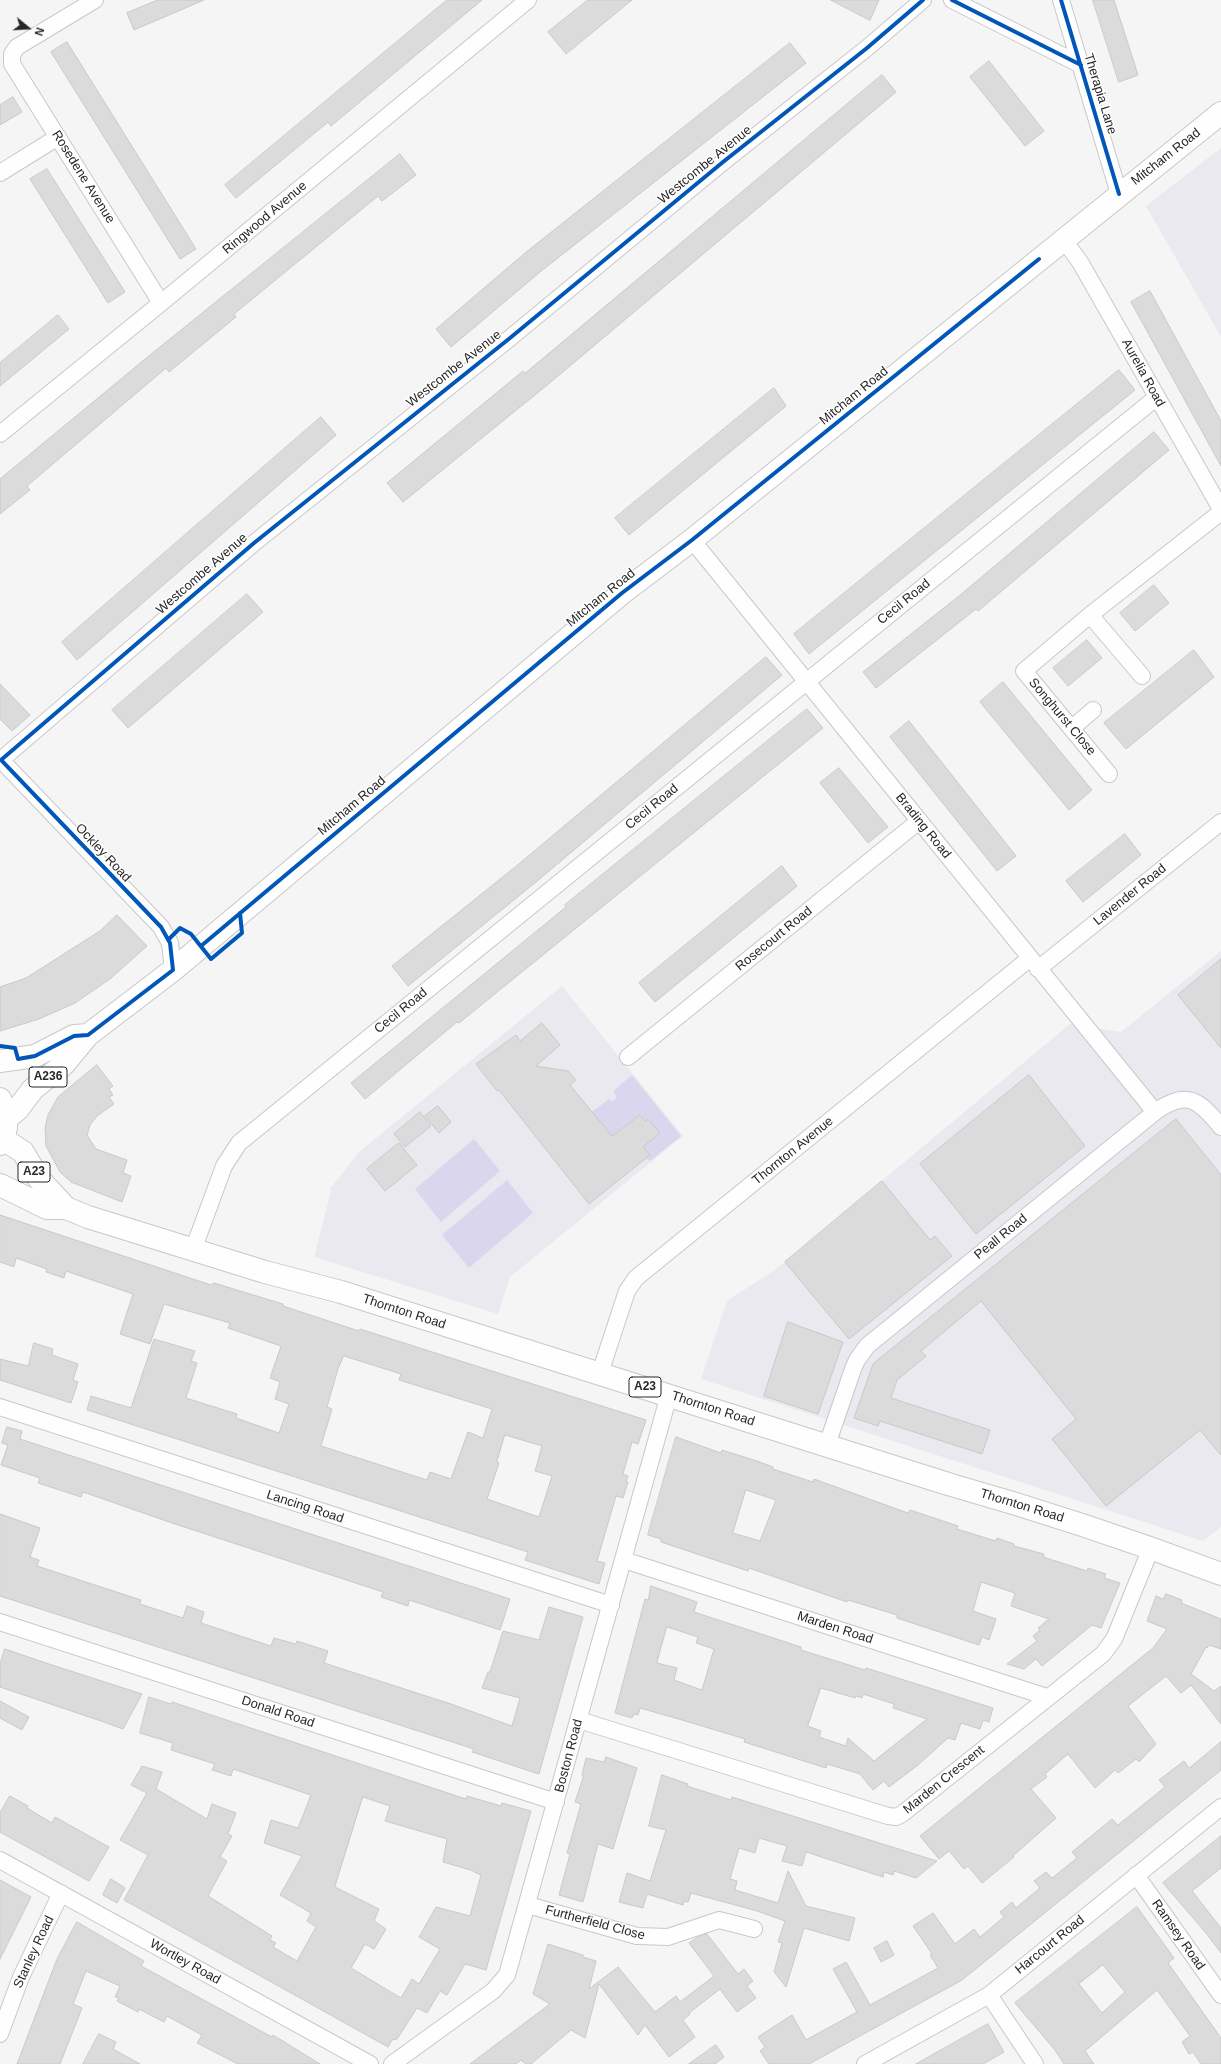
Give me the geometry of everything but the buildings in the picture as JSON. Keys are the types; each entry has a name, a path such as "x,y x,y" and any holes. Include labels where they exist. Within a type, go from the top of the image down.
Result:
{"main road":[{"name":"Mitcham Road","path":"4,1108 17,1110 33,1088 64,1064 88,1035 173,970 622,593 692,540 1221,113"},
{"name":"Mitcham Road","path":"0,1061 35,1056 74,1036 88,1035"},
{"path":"2,1141 4,1108"},
{"name":"Thornton Road","path":"2,1141 23,1152 39,1179 66,1208"},
{"name":"Thornton Road","path":"0,1186 47,1208 66,1208 88,1217 265,1272 341,1292 1032,1508 1151,1548 1221,1574"}],"street":[{"name":"Rosedene Avenue","path":"95,0 14,50 12,54 12,64 161,303"},
{"name":"Ringwood Avenue","path":"0,434 528,0"},
{"name":"Westcombe Avenue","path":"1,759 254,543 510,338 723,162 867,48 923,0"},
{"path":"952,0 1081,65"},
{"name":"Therapia Lane","path":"1061,0 1119,194"},
{"path":"0,173 58,137"},
{"name":"Aurelia Road","path":"1063,239 1080,262 1221,509"},
{"name":"Cecil Road","path":"193,1250 218,1178 226,1161 239,1143 1157,397"},
{"name":"Songhurst Close","path":"1110,774 1024,671 1090,615 1221,512"},
{"name":"Brading Road","path":"692,540 1155,1112"},
{"path":"1090,615 1142,676"},
{"path":"1072,728 1093,710"},
{"name":"Ockley Road","path":"1,759 161,927 169,939 173,970"},
{"name":"Rosecourt Road","path":"628,1057 919,822"},
{"name":"Lavender Road","path":"1034,964 1221,822"},
{"name":"Thornton Avenue","path":"600,1373 627,1292 636,1278 1034,964"},
{"name":"Peall Road","path":"828,1445 853,1369 857,1360 867,1346 1155,1112 1169,1101 1183,1099 1194,1101 1206,1108 1221,1127"},
{"name":"Boston Road","path":"392,2064 501,1984 511,1964 669,1395"},
{"name":"Lancing Road","path":"0,1407 611,1605"},
{"name":"Marden Crescent","path":"579,1720 888,1816 896,1817 902,1814 1047,1697 1098,1659 1108,1648 1119,1627 1151,1548"},
{"name":"Marden Road","path":"624,1560 1047,1697"},
{"name":"Donald Road","path":"0,1622 556,1802"},
{"name":"Harcourt Road","path":"865,2064 989,1995 1221,1807"},
{"name":"Wortley Road","path":"0,1860 370,2064"},
{"name":"Ramsey Road","path":"1136,1875 1221,1996"},
{"name":"Stanley Road","path":"0,2034 21,1977 61,1893"},
{"name":"Furtherfield Close","path":"528,1905 637,1936 650,1938 675,1935 719,1920 754,1929"},
{"path":"989,1995 1035,2064"}],"shaded area":[{"path":"1221,148 1221,337 1146,206"},
{"path":"1221,951 1221,1527 1203,1541 701,1379 727,1301 776,1269 1070,1024 1121,1032"},
{"path":"562,986 683,1136 510,1277 498,1314 314,1257 331,1191 330,1189 359,1152"},
{"path":"632,1075 681,1136 650,1161 646,1158 643,1147 659,1133 648,1119 645,1121 640,1115 609,1138 592,1112 609,1099 612,1102 617,1097 613,1091"},
{"path":"474,1139 500,1171 441,1222 415,1189"},
{"path":"507,1180 533,1213 469,1268 442,1235"}],"cycle path":[{"path":"0,1046 15,1048 18,1059 35,1056 74,1036 88,1035 173,970 170,943 161,927 1,760 254,543 510,338 723,162 867,48 923,0"},
{"path":"952,0 1081,65"},
{"path":"1061,0 1119,194"},
{"path":"201,946 622,593 692,540 1039,259"},
{"path":"169,939 180,928 191,934 211,959 242,933 240,913"}]}
